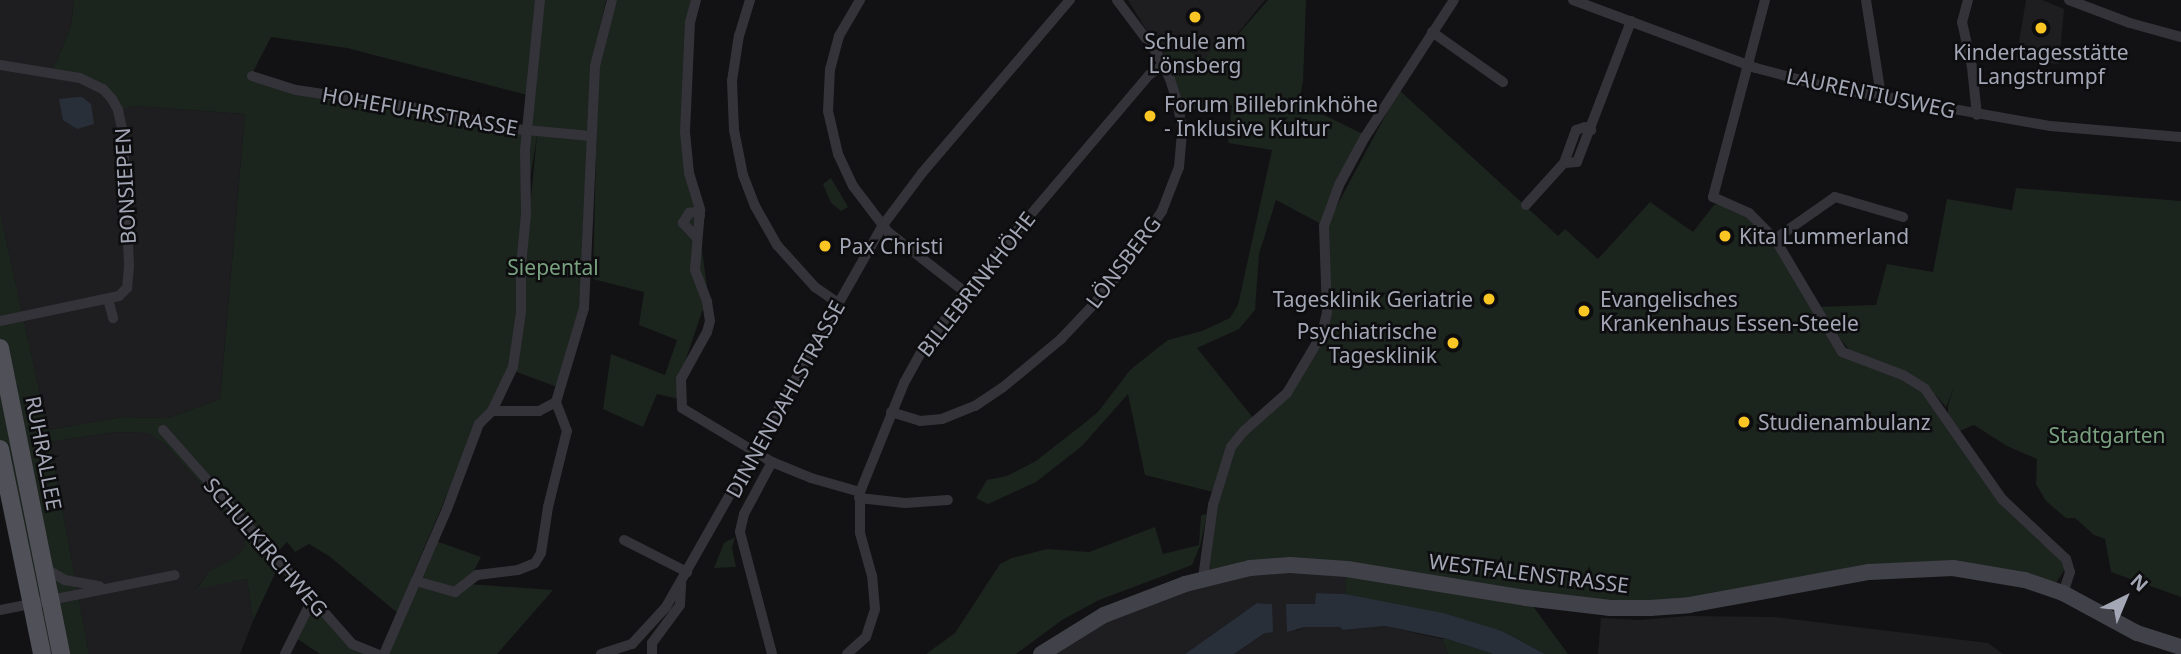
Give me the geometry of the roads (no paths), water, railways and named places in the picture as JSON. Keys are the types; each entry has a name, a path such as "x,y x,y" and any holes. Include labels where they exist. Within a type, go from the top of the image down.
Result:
{"main road":[{"name":"RUHRALLEE","path":"0,348 61,654"},
{"name":"RUHRALLEE","path":"0,449 42,654"},
{"name":"WESTFALENSTRASSE","path":"1041,654 1104,615 1203,578 1250,568 1320,566 1526,598 1610,608 1689,605 1869,572 1953,568 2013,576 2065,588 2137,633 2181,647"}],"street":[{"path":"384,654 479,424 492,411 513,367 522,312 525,150 540,0"},
{"path":"416,581 455,593 477,575 518,570 535,563 541,553 548,507 567,431 556,402 584,308 596,56 612,0"},
{"path":"696,0 690,22 685,132 689,173 696,191 700,215 695,270 707,302 710,321 707,332 681,379 682,408 772,462 860,495 905,503 948,500"},
{"path":"750,0 739,35 732,81 734,130 743,175 755,206 777,245 815,288 839,304"},
{"path":"860,0 845,23 834,52 828,83 828,111 833,139 844,168 883,225 896,239 965,292"},
{"name":"DINNENDAHLSTRASSE","path":"601,654 622,650 646,632 681,583 757,453 883,225 922,173 1070,0"},
{"name":"LÖNSBERG","path":"891,412 930,422 959,414 981,402 1055,344 1112,283 1162,211 1179,167 1180,117 1175,92 1149,40 1117,0"},
{"path":"1203,578 1210,520 1223,464 1244,431 1287,393 1316,347 1326,312 1324,226 1354,156 1454,0"},
{"name":"LAURENTIUSWEG","path":"1573,0 1748,64 1823,86 2050,126 2181,137"},
{"path":"1765,0 1713,197 1749,213 1775,239 1842,352 1903,375 1925,389 2002,499 2058,548 2070,572 2065,588"},
{"path":"1866,0 1881,96"},
{"path":"1968,0 1962,22 1972,67 1976,115"},
{"path":"2069,0 2130,23 2181,37"},
{"path":"1526,205 1564,163 1577,162 1631,21"},
{"path":"1432,32 1503,82"},
{"name":"BONSIEPEN","path":"0,65 92,82 103,89 118,110 123,133 129,266 127,288 119,296 107,299"},
{"name":"BILLEBRINKHÖHE","path":"847,654 866,637 875,609 872,576 860,533 860,495 891,412 922,351 965,292 1149,75 1163,65"},
{"name":"HOHEFUHRSTRASSE","path":"252,76 296,90 411,107 528,130 591,136"},
{"path":"1775,239 1835,197 1903,217"},
{"path":"0,321 107,299 113,318"},
{"path":"492,411 539,411 556,402"},
{"name":"SCHULKIRCHWEG","path":"163,430 275,553 312,600 352,644 377,654"},
{"path":"772,462 744,513 740,532 772,654"},
{"path":"624,540 687,572"},
{"path":"43,567 65,580 105,587"},
{"path":"0,610 175,575"},
{"path":"652,654 652,643 680,605 681,583"},
{"path":"285,654 312,600"}],"place":[{"name":"Schule am Lönsberg","path":"1195,17"},
{"name":"Kindertagesstätte Langstrumpf","path":"2041,28"},
{"name":"Forum Billebrinkhöhe - Inklusive Kultur","path":"1150,116"},
{"name":"Kita Lummerland","path":"1725,236"},
{"name":"Pax Christi","path":"825,246"},
{"name":"Tagesklinik Geriatrie","path":"1489,299"},
{"name":"Evangelisches Krankenhaus Essen-Steele","path":"1584,311"},
{"name":"Psychiatrische Tagesklinik","path":"1453,343"},
{"name":"Studienambulanz","path":"1744,422"}],"park label":[{"name":"Siepental","path":"553,267"},
{"name":"Stadtgarten","path":"2107,435"}]}
